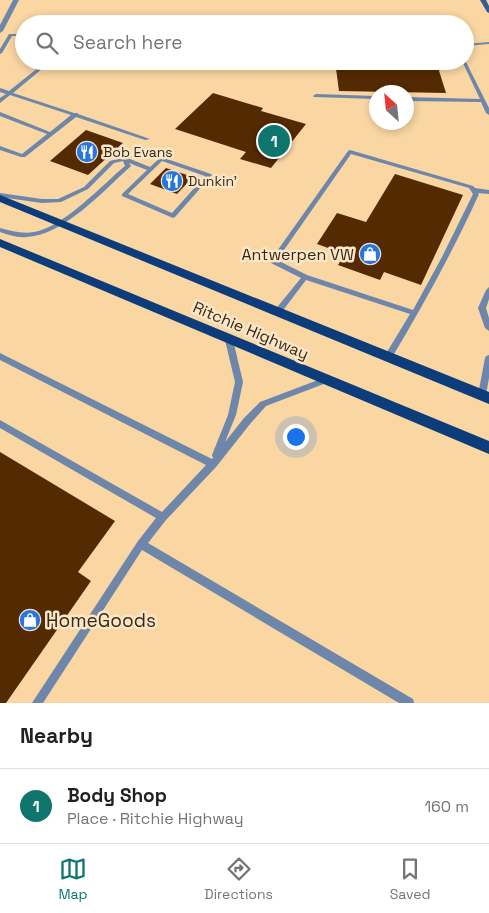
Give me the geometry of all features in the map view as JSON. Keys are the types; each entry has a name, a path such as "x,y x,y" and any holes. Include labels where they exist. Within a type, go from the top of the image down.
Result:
{"main road":[{"path":"483,0 489,11"},
{"name":"Ritchie Highway","path":"0,197 486,397"},
{"name":"Ritchie Highway","path":"0,243 489,448"}],"street":[{"path":"0,31 16,0"}],"lane":[{"path":"0,54 11,35 15,35"},
{"path":"474,44 489,43"},
{"path":"0,101 8,92 39,70"},
{"path":"468,70 489,113"},
{"path":"0,90 147,139"},
{"path":"316,96 369,98"},
{"path":"414,99 483,101"},
{"path":"0,114 51,134"},
{"path":"0,148 22,156 76,114"},
{"path":"388,357 415,313 452,246 476,194 471,187 350,152 273,261 305,277 415,313"},
{"path":"0,230 9,234 44,233 63,223 128,166 125,159"},
{"path":"0,197 59,201 86,188 112,162 125,159 151,168"},
{"path":"161,159 209,175 173,216 124,195 151,168 161,159"},
{"path":"473,190 489,192"},
{"path":"278,312 305,277"},
{"path":"489,290 482,308 489,328"},
{"path":"213,464 232,415 239,382 229,340"},
{"path":"0,356 213,464"},
{"path":"486,397 489,358"},
{"path":"37,703 141,544 163,517 213,464 263,404 326,380"},
{"path":"0,424 163,517"},
{"path":"141,544 409,703"}],"building":[{"path":"336,70 439,70 446,93 414,92 414,85 369,85 369,92 339,91"},
{"path":"213,93 263,108 261,111 306,124 271,168 240,159 246,152 175,129"},
{"name":"Bob Evans","path":"86,130 123,143 88,175 50,161"},
{"name":"Dunkin'","path":"166,168 193,177 177,194 150,184"},
{"path":"395,174 463,195 421,285 384,272 380,280 338,265 345,254 317,244 337,213 366,222"},
{"path":"0,452 115,521 78,572 91,581 6,703 0,703"}],"place":[{"name":"Body Shop","path":"274,141"},
{"name":"Bob Evans","path":"87,152"},
{"name":"Dunkin'","path":"172,181"},
{"name":"Antwerpen VW","path":"370,254"},
{"name":"HomeGoods","path":"30,620"}]}
